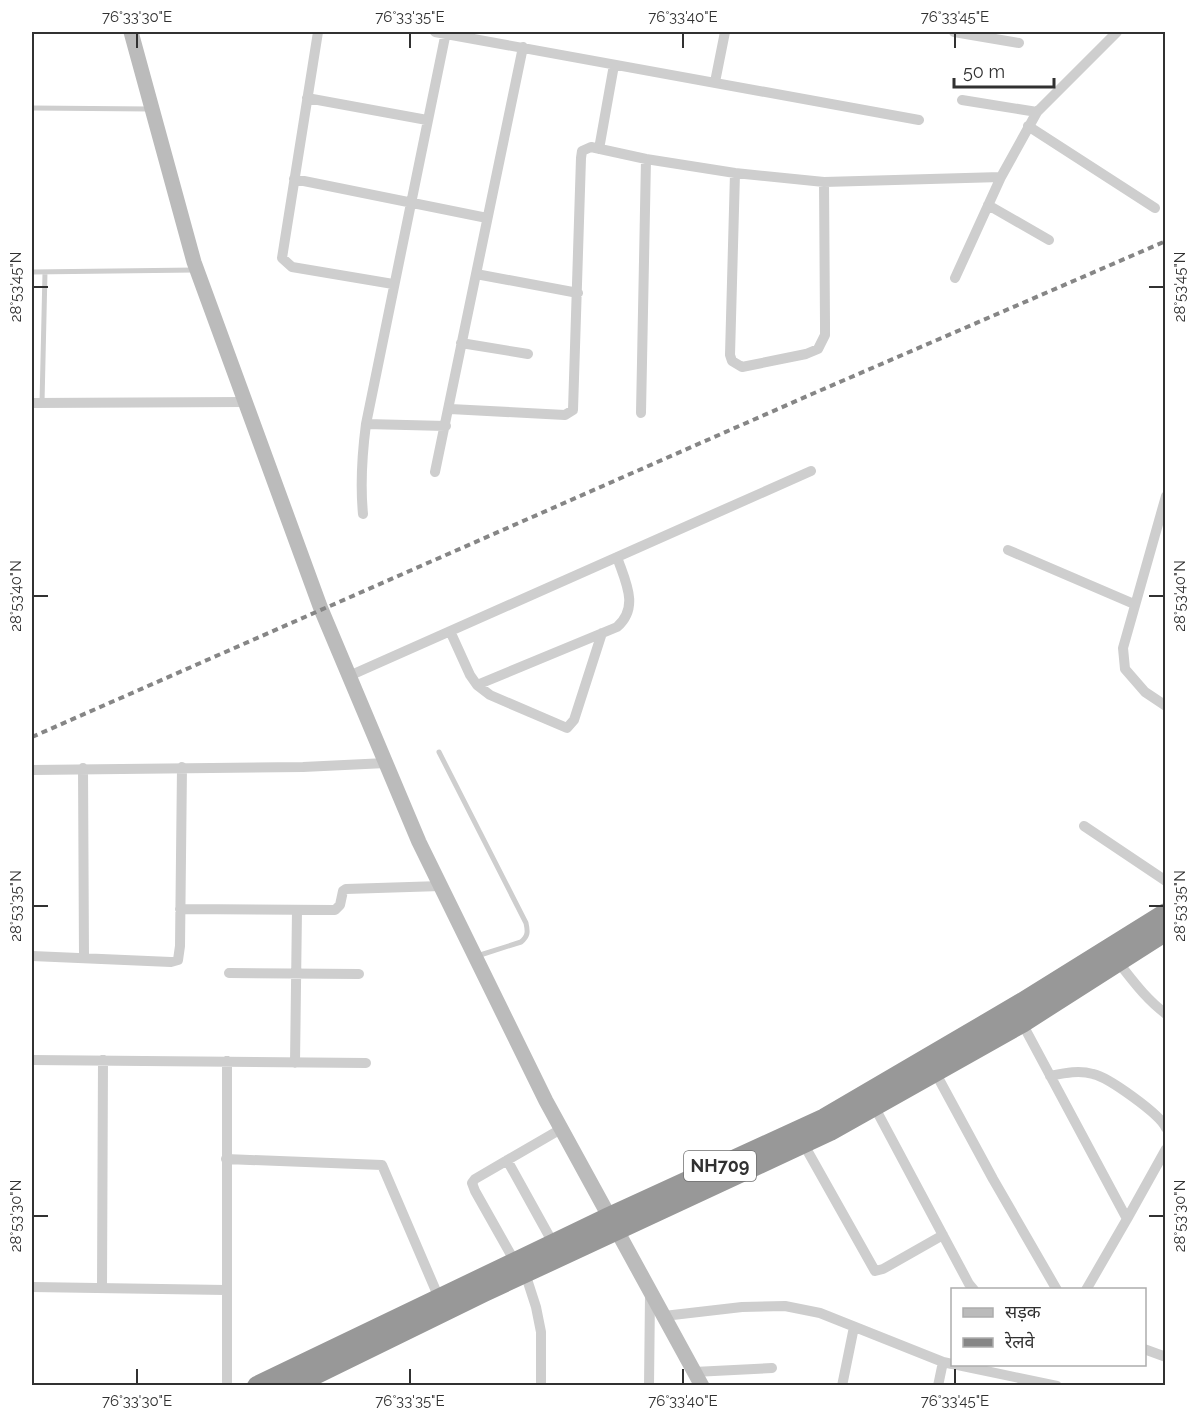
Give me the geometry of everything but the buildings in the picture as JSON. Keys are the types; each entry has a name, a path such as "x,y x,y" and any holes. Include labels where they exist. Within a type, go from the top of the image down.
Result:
{"highway":[{"name":"NH709","path":"292,1386 321,1379 520,1267 825,1118 1003,1014 1166,913"},
{"name":"NH709","path":"256,1386 439,1298 520,1267 553,1244 613,1223 830,1131 1022,1023 1166,931"}],"main road":[{"path":"131,32 196,270 321,609 419,842 561,1129 702,1386"}],"street":[{"path":"318,32 281,251 282,258 292,267 393,284"},
{"path":"363,514 361,458 366,424 427,120 442,32 919,120"},
{"path":"715,82 725,32"},
{"path":"954,32 1019,43"},
{"path":"955,278 1001,177 1037,112 1117,32"},
{"path":"435,472 450,409 461,343 523,46"},
{"path":"599,149 614,65"},
{"path":"307,98 427,120"},
{"path":"962,100 1037,112"},
{"path":"1029,126 1155,208"},
{"path":"450,409 565,416 570,414 575,405 580,158 585,148 735,173 824,182 1001,177"},
{"path":"641,413 646,159"},
{"path":"735,173 730,355 732,361 742,367 806,354 818,349 823,343 825,325 824,182"},
{"path":"294,178 487,218"},
{"path":"988,205 1049,240"},
{"path":"476,274 578,293"},
{"path":"461,343 528,354"},
{"path":"37,403 245,402"},
{"path":"366,424 446,426"},
{"path":"349,676 811,471"},
{"path":"1165,705 1145,692 1125,669 1124,648 1134,604 1166,496"},
{"path":"1008,550 1134,604"},
{"path":"477,685 617,627 624,620 629,609 630,598 617,557"},
{"path":"450,631 477,685 490,695 567,728 574,720 602,633"},
{"path":"32,770 386,763"},
{"path":"32,956 171,962 178,960 180,954 182,767"},
{"path":"84,768 84,957"},
{"path":"1084,826 1166,882"},
{"path":"180,909 334,910 340,905 343,891 351,888 441,886"},
{"path":"295,1063 297,910"},
{"path":"1118,962 1153,1005 1166,1014"},
{"path":"229,973 359,974"},
{"path":"1022,1023 1127,1219"},
{"path":"32,1060 227,1060 366,1064"},
{"path":"102,1288 103,1060"},
{"path":"226,1386 227,1060"},
{"path":"935,1072 1056,1288"},
{"path":"1050,1076 1068,1072 1096,1074 1152,1112 1166,1128"},
{"path":"874,1106 972,1288"},
{"path":"541,1386 542,1332 536,1307 520,1267 472,1183 475,1179 561,1129"},
{"path":"803,1143 875,1271 883,1269 943,1235"},
{"path":"1087,1288 1166,1149"},
{"path":"226,1159 382,1165 439,1298"},
{"path":"507,1160 553,1244"},
{"path":"32,1287 226,1290"},
{"path":"649,1386 650,1291"},
{"path":"664,1316 742,1307 785,1306 820,1313 950,1364 938,1386"},
{"path":"842,1386 854,1327"},
{"path":"1146,1349 1166,1357"},
{"path":"960,1366 1057,1386"},
{"path":"694,1372 772,1368"}],"lane":[{"path":"32,108 152,109"},
{"path":"32,272 196,270"},
{"path":"37,403 45,272"},
{"path":"439,752 528,931 526,938 521,942 475,956"}],"railway":[{"path":"32,737 1166,241"}]}
